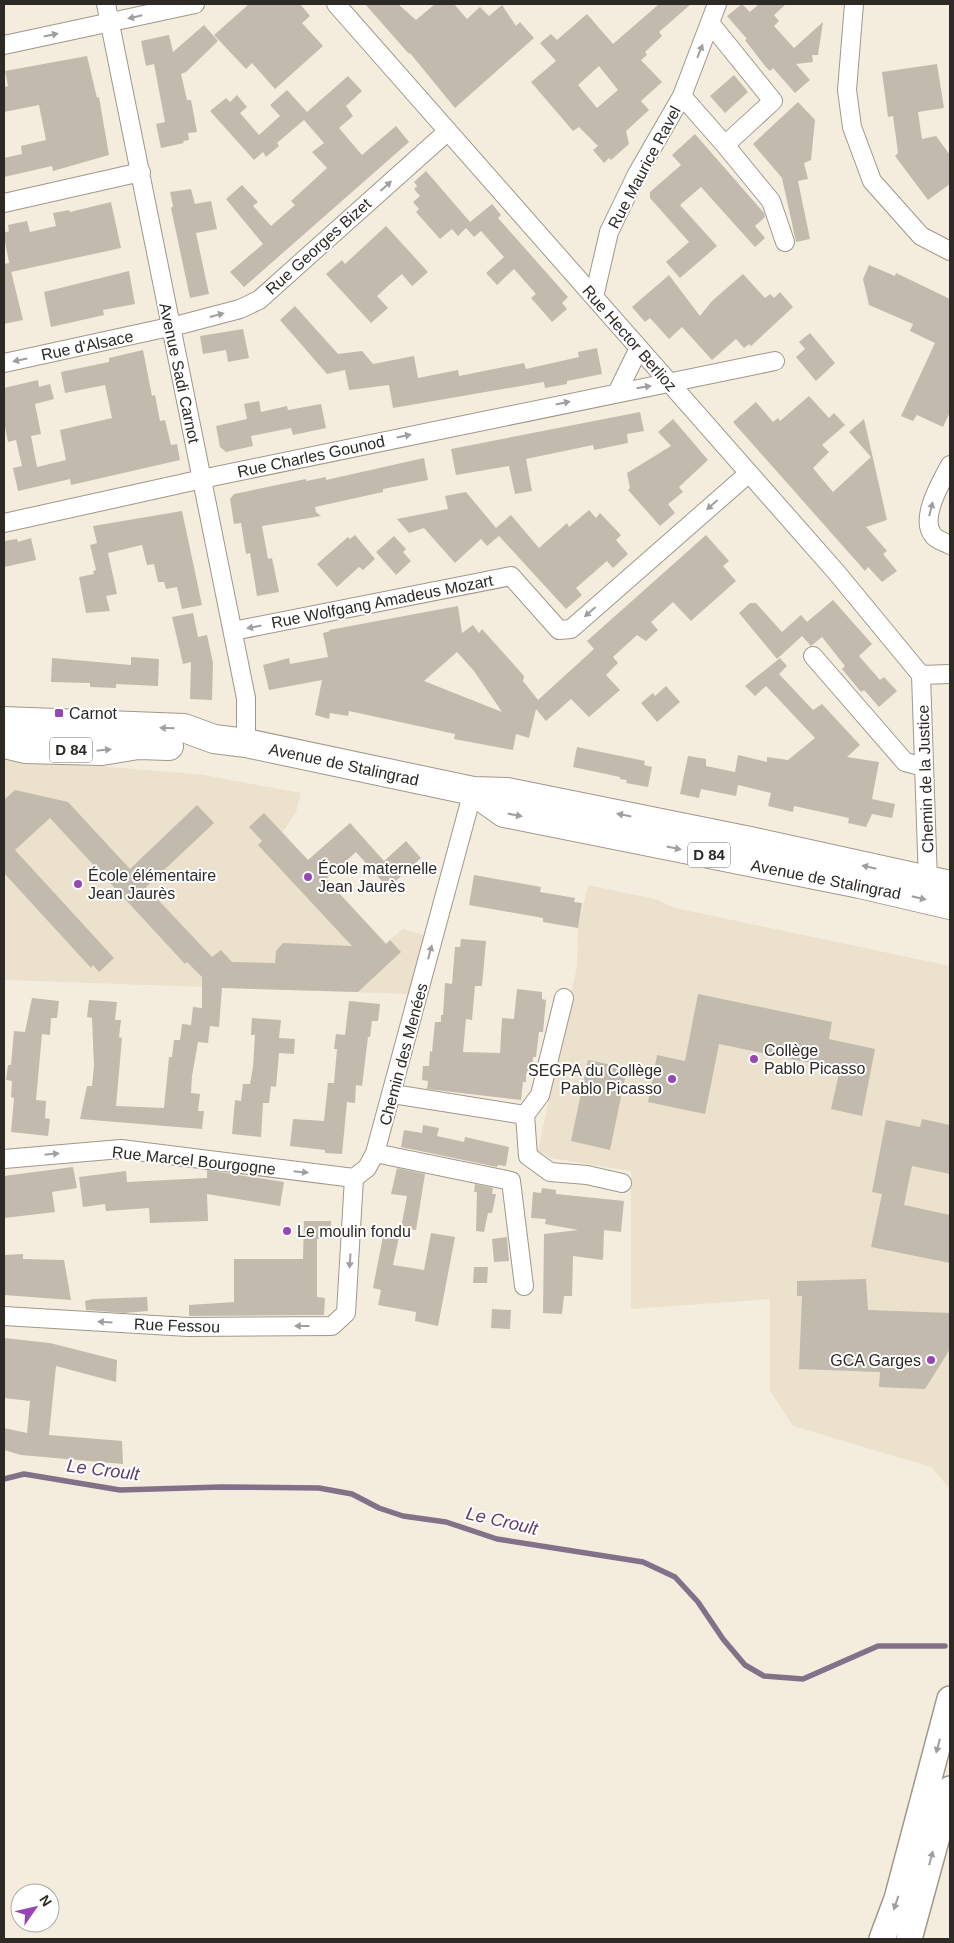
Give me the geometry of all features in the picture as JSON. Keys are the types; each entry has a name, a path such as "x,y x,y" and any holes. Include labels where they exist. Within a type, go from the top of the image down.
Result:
{"main road":[{"name":"Avenue de Stalingrad","path":"4,721 184,728 214,739 246,743 473,791 507,792 943,881"},
{"name":"Avenue de Stalingrad","path":"4,744 25,749 102,751 138,745 189,747 214,739"},
{"name":"Avenue de Stalingrad","path":"473,791 504,813 860,884 950,905"},
{"path":"882,1939 897,1899 950,1699"},
{"path":"910,1939 950,1788"}],"street":[{"name":"Avenue Sadi Carnot","path":"106,4 233,631 247,705 246,743"},
{"path":"4,45 195,4"},
{"name":"Rue Hector Berlioz","path":"336,4 837,573 921,676"},
{"name":"Rue Maurice Ravel","path":"594,297 609,232 637,174 682,96 717,4"},
{"path":"854,4 847,90 852,126 872,181 921,236 950,251"},
{"path":"710,23 773,101 725,145"},
{"name":"Rue Maurice Ravel","path":"682,96 771,201 785,242"},
{"name":"Rue Georges Bizet","path":"170,327 240,309 259,300 448,131"},
{"path":"4,203 141,172"},
{"name":"Rue d'Alsace","path":"4,363 170,327"},
{"path":"618,392 639,348"},
{"name":"Rue Charles Gounod","path":"4,523 202,478 775,361"},
{"path":"950,465 930,510 929,526 933,536 950,545"},
{"name":"Rue Wolfgang Amadeus Mozart","path":"233,631 511,576 559,630 571,629 749,472"},
{"path":"813,656 905,762 924,767"},
{"path":"921,676 950,674"},
{"name":"Chemin de la Justice","path":"921,676 924,767 943,881"},
{"name":"Chemin des Menées","path":"354,1178 367,1168 375,1153 393,1094 473,791"},
{"path":"564,998 540,1095 525,1115 528,1156 550,1172 588,1175 622,1183"},
{"path":"393,1094 525,1115"},
{"name":"Rue Marcel Bourgogne","path":"4,1159 121,1149 354,1178"},
{"path":"375,1153 511,1181 524,1286"},
{"name":"Rue Fessou","path":"4,1316 188,1327 332,1326 346,1313 354,1178"}],"shaded area":[{"path":"4,758 204,775 301,793 296,812 282,833 386,943 403,929 424,935 409,994 4,980"},
{"name":"Collège Pablo Picasso","path":"588,885 655,899 675,908 950,966 950,1489 931,1467 793,1426 770,1391 770,1299 631,1309 631,1171 551,1158 538,1151 577,966 578,928"}],"building":[{"path":"249,4 300,4 310,16 302,23 323,46 275,89 252,63 246,69 214,35"},
{"path":"365,4 398,4 416,20 435,4 454,4 467,19 480,7 489,16 502,5 516,26 520,22 534,38 455,108 410,53"},
{"path":"659,4 691,4 659,32 662,36 645,52 647,55 641,60 662,82 641,101 649,110 626,131 629,144 611,160 609,158 604,163 593,150 598,146 579,127 573,131 531,82 556,61 540,43 551,34 557,40 587,14 613,44","holes":["599,66 618,90 597,108 578,85"]},
{"path":"742,4 750,12 759,4 786,4 774,15 779,21 774,26 794,48 823,22 818,55 812,55 813,62 796,64 810,80 795,93 773,68 770,71 765,66 745,40 747,39 727,16"},
{"path":"204,25 218,41 186,72 181,74 187,100 191,100 197,132 188,133 189,140 183,141 184,143 161,148 156,124 165,122 154,64 146,66 141,41 169,35 173,52"},
{"path":"87,56 97,98 99,97 109,155 53,171 52,166 4,177 4,158 22,154 21,146 46,140 39,105 4,112 4,87 8,86 5,71"},
{"path":"937,64 944,108 918,112 922,139 936,136 950,155 950,184 928,200 895,156 898,153 893,116 888,117 882,72"},
{"path":"734,75 748,92 725,113 710,96"},
{"path":"348,76 362,91 346,106 353,116 339,128 362,155 396,126 409,142 244,287 230,272 263,244 226,199 242,185 258,202 253,206 271,226 295,205 291,201 327,168 312,152 324,143 304,120 277,143 279,146 266,157 263,152 254,160 210,111 226,98 230,102 237,95 247,107 240,113 259,135 280,116 270,105 287,90 307,112"},
{"path":"798,102 815,120 811,160 804,163 808,179 798,181 810,239 796,242 782,178 753,144"},
{"path":"695,134 764,213 765,217 755,226 765,238 755,247 701,187 680,205 717,246 680,278 666,262 689,242 650,198 650,192 681,165 672,155"},
{"path":"426,171 470,222 492,204 501,215 498,218 568,297 562,303 567,309 552,322 531,298 536,294 514,269 497,285 486,273 504,257 481,231 474,237 466,228 458,236 452,229 440,239 416,212 419,209 413,202 420,196 414,189 417,186 414,182"},
{"path":"191,189 195,204 211,201 217,229 196,233 209,294 190,298 171,208 173,206 170,192"},
{"path":"111,202 121,248 11,272 4,237 4,233 9,231 8,225 27,221 30,232 56,226 53,213 69,210 70,212"},
{"path":"386,226 428,272 412,286 402,274 388,286 377,296 388,308 371,323 326,274 342,260 345,264"},
{"path":"9,263 23,320 4,324 4,264"},
{"path":"869,265 895,276 896,273 950,299 950,412 943,427 917,415 913,421 901,416 935,343 910,331 913,324 869,305 863,279"},
{"path":"129,271 135,304 103,310 104,315 51,327 44,292"},
{"path":"743,274 765,298 770,294 774,298 780,292 793,307 751,346 749,344 744,348 736,339 712,360 682,327 669,339 650,318 645,322 632,307 669,275 700,316 712,301"},
{"path":"295,306 338,354 362,351 373,364 414,356 418,378 458,370 459,376 524,363 526,369 579,357 578,352 597,348 602,374 567,381 567,384 545,388 544,382 393,408 389,385 349,390 345,370 327,374 280,320"},
{"path":"243,329 249,358 228,362 226,350 203,354 200,336"},
{"path":"810,333 835,363 816,381 796,357 805,349 799,342"},
{"path":"143,350 152,396 155,395 160,421 165,420 171,445 177,444 180,460 71,485 70,479 18,491 13,468 22,466 16,440 8,442 4,422 4,388 38,380 39,387 50,384 54,399 35,404 41,434 31,436 37,467 66,460 60,430 112,418 105,385 65,393 61,372 109,362 109,358"},
{"path":"809,396 829,418 834,413 845,425 822,445 829,452 813,468 833,492 871,457 849,432 864,419 887,520 866,527 887,551 883,554 897,571 882,582 868,567 865,571 733,422 756,402 773,422 778,418 780,421"},
{"path":"259,401 261,412 287,406 288,410 321,404 326,428 293,435 291,428 251,436 253,446 226,452 220,447 216,426 247,419 244,404"},
{"path":"640,412 644,431 627,434 628,443 594,450 593,445 526,459 532,491 515,494 509,466 456,475 451,449"},
{"path":"673,419 708,460 679,487 683,492 668,504 675,513 660,526 628,490 630,488 627,473 671,446 658,432"},
{"path":"424,458 428,480 383,489 383,492 315,507 316,512 321,516 262,526 268,559 272,558 279,592 257,596 250,553 246,554 241,523 234,524 230,499 234,494 306,479 306,481 326,477 326,480"},
{"path":"466,492 496,528 511,515 539,548 567,523 569,527 589,510 596,518 600,513 621,535 616,540 628,554 613,568 607,561 576,588 582,595 566,609 499,536 487,546 481,539 455,563 424,528 409,533 397,519 448,509 445,496"},
{"path":"182,511 202,605 182,609 177,587 166,589 164,582 158,582 154,564 147,565 142,545 108,553 117,594 106,596 110,611 86,613 79,577 94,574 93,571 96,570 90,545 97,543 93,526"},
{"path":"355,535 375,559 363,570 359,567 337,587 317,564 348,537 350,539"},
{"path":"706,535 729,561 723,566 736,581 691,621 673,602 651,622 658,630 646,641 637,635 613,657 618,663 606,675 620,690 589,717 571,699 546,721 536,709 529,738 516,734 513,750 454,739 455,734 349,711 348,716 330,713 329,719 315,715 322,680 269,690 263,665 289,658 290,664 328,657 323,633 329,630 458,606 462,633 473,625 479,633 482,629 524,676 523,681 538,700 594,649 587,641","holes":["457,652 474,671 502,712 424,681"]},
{"path":"394,536 406,549 403,552 411,561 396,575 376,552"},
{"path":"31,538 36,560 4,567 4,541 17,539 18,542"},
{"path":"833,600 872,644 859,656 880,680 884,677 897,691 879,707 864,690 861,692 842,669 845,666 822,637 811,646 802,636 777,659 739,613 750,603 756,603 782,632 801,615 807,622"},
{"path":"193,613 198,637 207,635 213,663 212,700 190,699 191,662 183,664 172,617"},
{"path":"131,657 159,659 158,686 116,684 116,688 90,687 90,683 51,682 52,658 131,665"},
{"path":"780,658 787,666 779,674 813,710 822,704 860,745 847,757 879,762 872,799 895,804 892,818 872,814 866,827 848,823 849,818 794,806 793,812 768,806 771,793 738,785 736,796 701,789 699,798 680,794 688,756 706,759 706,766 735,772 738,755 767,762 767,757 788,760 815,738 766,686 755,696 745,686"},
{"path":"666,686 680,702 657,722 641,703 653,693 655,696"},
{"path":"577,747 645,761 644,765 652,767 648,787 626,783 627,780 620,779 620,777 573,767"},
{"path":"15,790 68,802 130,869 197,805 214,823 146,887 212,957 221,950 232,962 275,963 276,951 283,943 352,946 258,845 262,841 249,827 264,813 308,860 350,823 384,861 406,841 421,858 388,888 356,852 326,879 386,944 390,940 401,952 358,992 222,988 219,1027 210,1026 208,1043 198,1042 192,1076 191,1093 200,1094 198,1111 204,1111 202,1129 80,1119 87,1086 92,1086 94,1066 92,1018 87,1017 89,1000 117,1002 115,1020 121,1020 119,1037 122,1038 116,1106 164,1108 169,1057 172,1057 174,1040 180,1040 182,1024 191,1025 193,1007 202,1008 202,977 187,962 185,964 50,818 15,850 114,958 99,972 93,965 91,968 4,873 4,800"},
{"path":"474,875 541,887 540,892 575,898 574,902 582,903 578,928 543,922 543,918 469,905"},
{"path":"461,939 486,941 482,986 475,986 472,1020 466,1019 463,1052 500,1053 502,1018 514,1019 517,989 542,992 542,999 546,1000 543,1032 539,1032 536,1057 533,1057 532,1074 526,1074 526,1082 523,1082 521,1100 427,1089 428,1081 422,1080 423,1066 429,1066 435,1022 441,1022 441,1015 443,1015 445,983 452,984 455,947 460,947"},
{"path":"698,994 832,1022 829,1039 875,1049 862,1116 831,1109 840,1069 719,1044 705,1114 648,1102 657,1055 685,1061"},
{"path":"32,998 59,1001 57,1018 51,1018 50,1035 42,1034 36,1100 46,1101 45,1118 50,1119 48,1136 11,1132 14,1098 11,1097 12,1081 6,1080 8,1065 11,1065 14,1031 25,1032"},
{"path":"349,1001 380,1004 378,1021 372,1021 370,1037 368,1037 362,1086 356,1085 355,1103 347,1102 342,1154 325,1153 325,1150 290,1146 293,1119 324,1121 328,1083 334,1083 337,1049 334,1049 336,1034 345,1035"},
{"path":"252,1018 281,1020 279,1038 295,1039 294,1054 279,1053 276,1087 271,1086 269,1103 263,1103 261,1137 232,1134 235,1100 241,1101 243,1084 250,1084 253,1067 255,1035 251,1035"},
{"path":"588,1060 627,1068 610,1150 571,1141"},
{"path":"922,1119 950,1125 950,1174 912,1166 904,1205 950,1215 950,1263 871,1247 882,1194 872,1192 886,1120 920,1127"},
{"path":"423,1125 439,1128 437,1136 464,1142 465,1137 509,1147 506,1166 498,1165 497,1167 401,1147 404,1130 422,1133"},
{"path":"73,1167 77,1188 52,1192 55,1212 4,1218 4,1176"},
{"path":"397,1168 425,1174 416,1230 401,1228 407,1196 391,1194"},
{"path":"207,1170 284,1182 280,1206 207,1194 208,1221 150,1223 149,1208 106,1211 105,1204 83,1207 79,1177 126,1171 127,1182 207,1178"},
{"path":"475,1184 493,1188 492,1194 496,1194 492,1213 488,1213 484,1232 476,1231 477,1192 474,1192"},
{"path":"542,1188 556,1190 556,1194 624,1201 621,1232 604,1230 603,1260 573,1256 572,1296 564,1296 562,1314 543,1313 544,1234 578,1230 545,1224 546,1219 531,1218 533,1192 541,1193"},
{"path":"304,1221 331,1221 330,1239 317,1239 317,1297 325,1298 324,1315 189,1316 189,1305 234,1302 234,1259 303,1259"},
{"path":"385,1226 401,1228 393,1265 424,1270 431,1233 455,1237 438,1326 415,1321 416,1312 378,1305 381,1290 373,1288"},
{"path":"507,1237 509,1261 494,1262 492,1239"},
{"path":"23,1254 23,1259 64,1260 71,1300 4,1295 4,1255"},
{"path":"474,1267 488,1267 487,1283 473,1283"},
{"path":"866,1279 868,1310 950,1313 950,1349 925,1389 879,1387 880,1372 799,1369 802,1296 797,1296 797,1281"},
{"path":"147,1297 148,1311 124,1313 86,1310 85,1301 93,1299"},
{"path":"492,1309 511,1310 510,1329 491,1328"},
{"path":"4,1338 50,1343 117,1360 116,1382 56,1366 49,1435 122,1441 123,1464 21,1455 4,1450 4,1428 27,1433 30,1401 4,1398"}],"waterway":[{"name":"Le Croult","path":"4,1479 24,1474 120,1490 221,1487 319,1488 352,1494 379,1508 403,1516 446,1522 497,1539 643,1562 675,1577 698,1602 723,1639 745,1665 764,1676 803,1679 878,1646 945,1646"}],"place":[{"name":"Carnot","path":"59,713"},
{"name":"École maternelle Jean Jaurès","path":"308,877"},
{"name":"École élémentaire Jean Jaurès","path":"78,884"},
{"name":"Collège Pablo Picasso","path":"754,1059"},
{"name":"SEGPA du Collège Pablo Picasso","path":"672,1079"},
{"name":"Le moulin fondu","path":"287,1231"},
{"name":"GCA Garges","path":"931,1360"}]}
